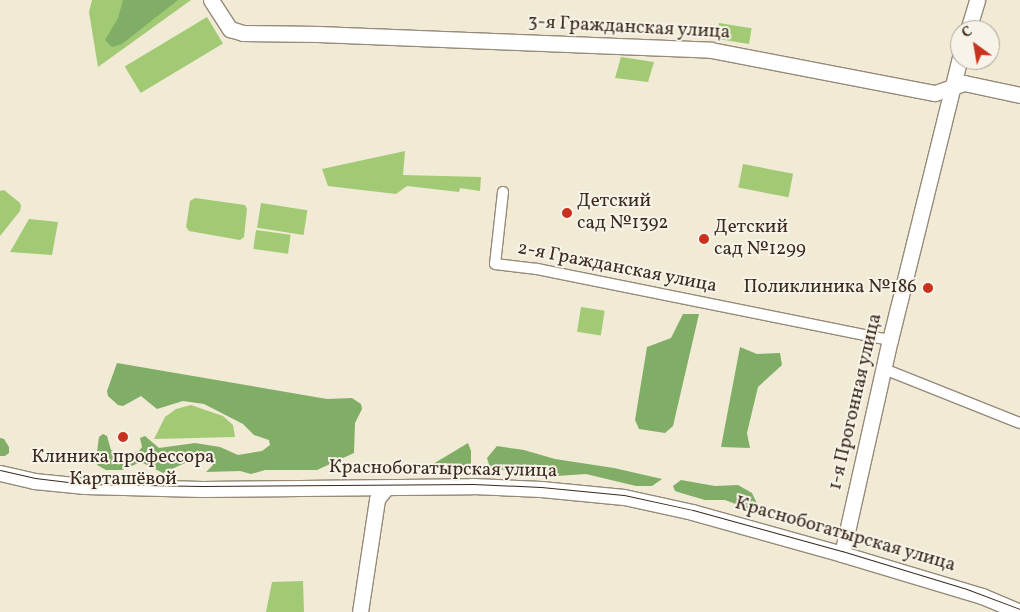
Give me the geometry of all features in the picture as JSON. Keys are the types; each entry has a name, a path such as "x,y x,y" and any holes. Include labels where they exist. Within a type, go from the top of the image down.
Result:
{"street":[{"name":"3-я Гражданская улица","path":"211,0 230,29 243,33 437,38 711,50 935,93 964,83 1020,95"},
{"path":"971,20 977,0"},
{"name":"1-я Прогонная улица","path":"842,554 890,340 956,70"},
{"name":"2-я Гражданская улица","path":"503,192 495,264 537,269 890,340"},
{"path":"884,369 1020,423"},
{"name":"Краснобогатырская улица","path":"0,473 34,481 85,486 352,489 472,486 541,489 624,497 700,514 842,554 982,596 1020,612"},
{"path":"360,612 378,499 386,488"},
{"path":"352,489 364,499 369,512 371,543"}],"green space":[{"path":"92,0 191,0 98,67 89,12"},
{"path":"123,0 178,0 122,44 112,47 105,40 118,18"},
{"path":"207,17 223,44 141,93 125,66"},
{"path":"719,23 752,28 749,44 716,39"},
{"path":"621,57 654,62 648,82 615,78"},
{"path":"405,151 403,175 481,177 480,191 460,188 459,192 407,186 396,194 328,186 322,169"},
{"path":"743,164 793,174 788,197 738,188"},
{"path":"4,190 21,206 20,211 0,236 0,191"},
{"path":"195,198 245,205 247,209 244,237 240,240 189,231 186,227 190,201"},
{"path":"261,203 307,210 304,235 257,228"},
{"path":"29,219 58,222 52,255 10,252"},
{"path":"256,230 291,235 288,254 253,249"},
{"path":"581,307 605,311 601,335 577,332"},
{"path":"683,314 699,314 673,426 665,433 639,429 635,420 647,347 671,338"},
{"path":"740,347 757,354 780,353 782,365 758,387 747,433 750,448 721,447"},
{"path":"117,363 327,399 352,398 361,404 362,409 355,423 354,453 317,470 265,470 251,474 240,471 206,472 213,465 212,460 196,458 163,473 141,462 122,470 106,470 97,465 96,460 99,437 103,434 107,436 111,450 125,456 139,451 142,447 140,438 145,436 159,448 195,443 220,447 238,455 262,451 270,445 269,440 254,435 243,424 204,404 183,401 157,409 141,396 123,406 118,405 108,396 107,391"},
{"path":"191,405 223,416 233,425 235,437 154,439 165,417 176,409"},
{"path":"0,438 4,439 9,447 9,453 5,456 0,456"},
{"path":"468,443 471,451 471,467 467,470 452,470 433,464"},
{"path":"497,446 662,479 652,486 636,486 586,474 557,476 490,468 487,458"},
{"path":"681,480 715,486 738,485 752,493 759,508 754,511 725,500 705,500 675,491 673,486"},
{"path":"303,581 304,612 266,612 272,582"}],"tram line":[{"path":"0,470 35,478 85,484 202,486 473,484 541,487 624,495 693,510 842,551 964,588 1020,609"}],"place":[{"name":"Детский сад №1392","path":"567,213"},
{"name":"Детский сад №1299","path":"704,239"},
{"name":"Поликлиника №186","path":"928,288"},
{"name":"Клиника профессора Карташёвой","path":"123,437"}]}
